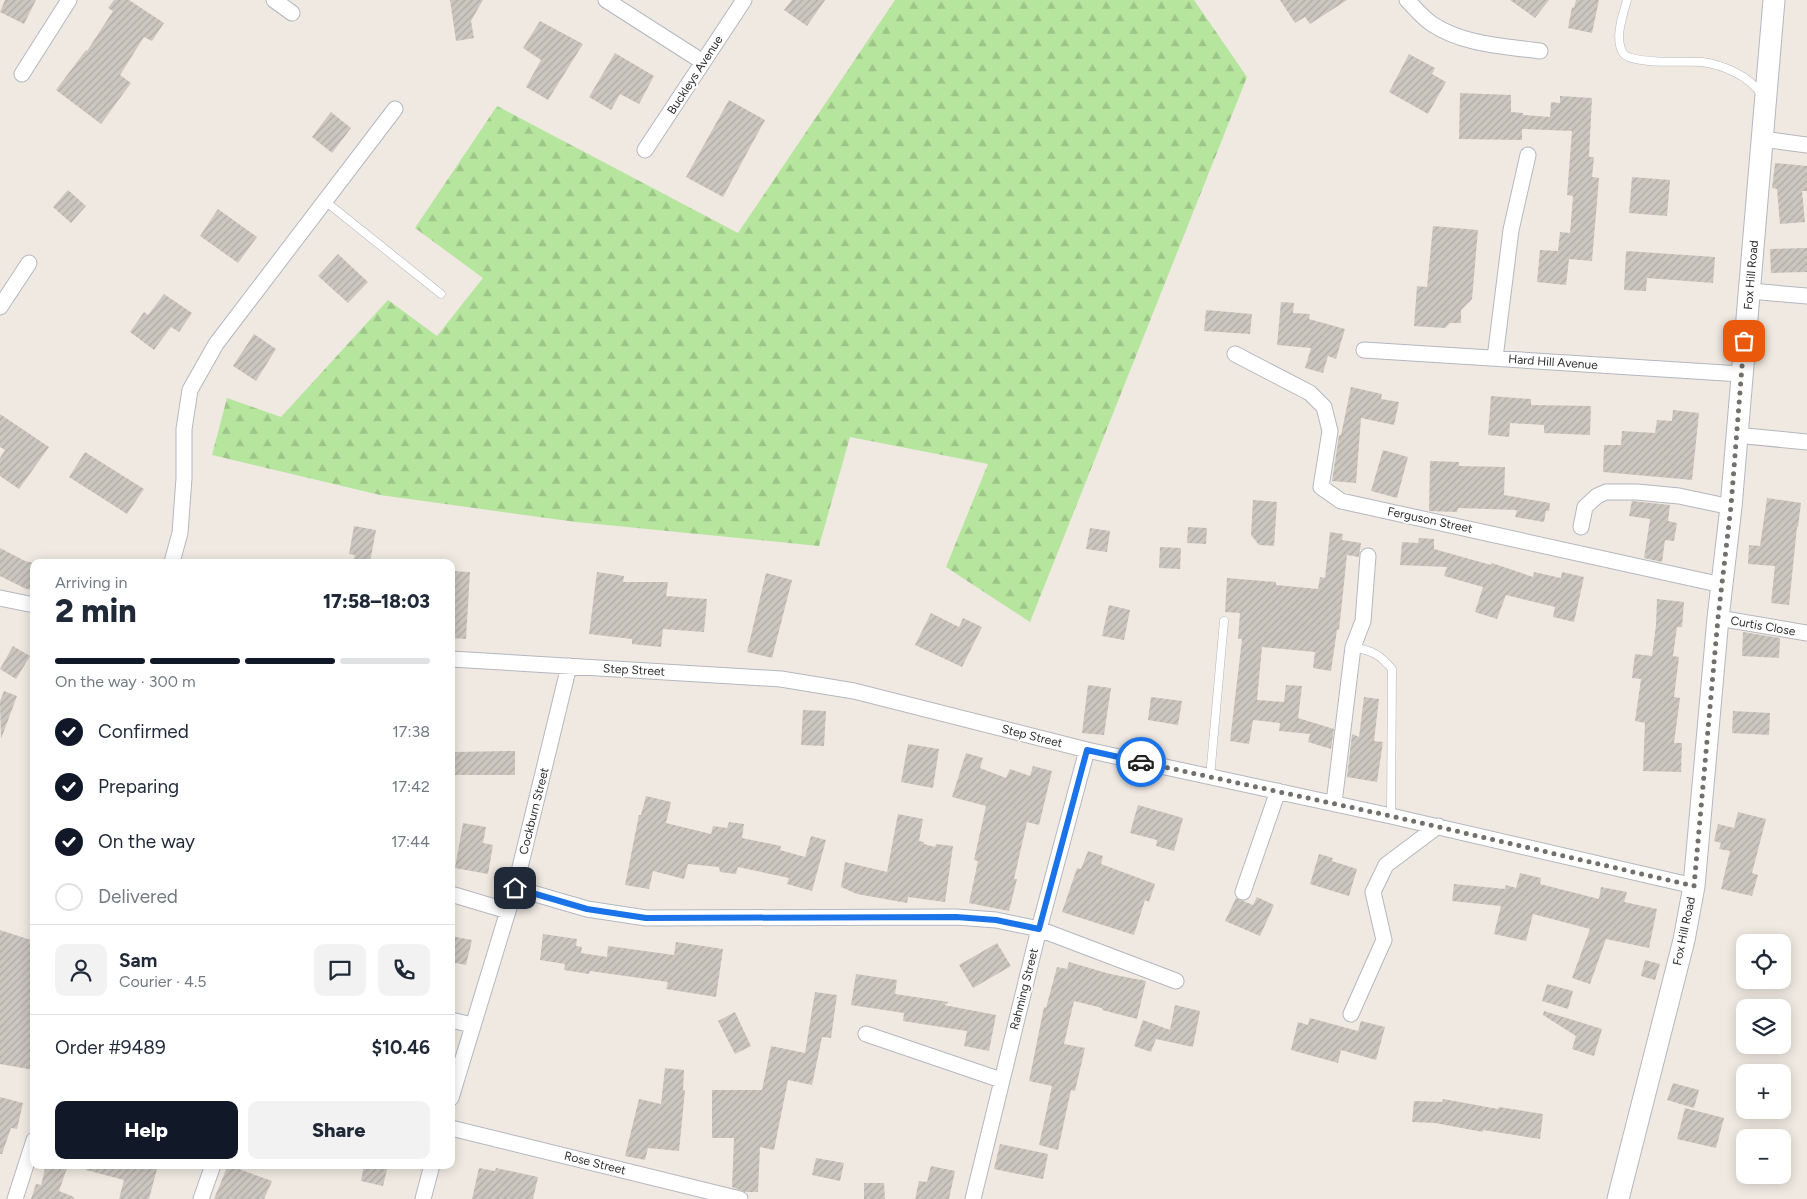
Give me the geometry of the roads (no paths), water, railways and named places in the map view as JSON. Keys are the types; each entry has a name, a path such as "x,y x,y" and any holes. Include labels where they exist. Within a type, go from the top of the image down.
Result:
{"main road":[{"name":"Fox Hill Road","path":"1618,1199 1684,940 1694,886 1718,618 1731,506 1774,0"}],"street":[{"path":"22,74 69,0"},
{"path":"274,0 292,13"},
{"path":"606,0 703,62"},
{"name":"Buckleys Avenue","path":"646,150 744,0"},
{"path":"1408,0 1431,24 1454,36 1482,44 1540,51"},
{"path":"173,559 180,533 184,478 184,429 190,390 216,344 395,109"},
{"path":"1762,139 1807,145"},
{"path":"1495,358 1510,230 1528,155"},
{"path":"0,307 29,263"},
{"path":"1750,291 1807,296"},
{"name":"Hard Hill Avenue","path":"1364,350 1741,374"},
{"name":"Ferguson Street","path":"1236,354 1310,393 1324,407 1330,432 1322,487 1341,500 1722,585"},
{"path":"1736,435 1807,442"},
{"path":"1581,527 1585,506 1597,496 1606,492 1637,492 1679,496 1731,506"},
{"path":"1334,803 1353,647 1363,621 1368,556"},
{"path":"0,598 30,604"},
{"name":"Curtis Close","path":"1718,618 1807,634"},
{"name":"Step Street","path":"455,659 781,679 854,691 1087,750 1438,826 1694,886"},
{"name":"Cockburn Street","path":"455,1084 515,888 569,666"},
{"name":"Rahming Street","path":"973,1199 1039,929 1087,750"},
{"path":"1243,892 1278,791"},
{"path":"1351,1014 1384,940 1373,892 1386,865 1438,826"},
{"path":"515,888 587,909 646,918 956,917 996,920 1039,929 1176,981"},
{"path":"455,895 508,911"},
{"path":"455,1021 472,1025"},
{"path":"866,1034 1001,1080"},
{"name":"Rose Street","path":"455,1129 740,1199"},
{"path":"15,1199 30,1152"},
{"path":"201,1199 212,1169"},
{"path":"423,1199 431,1169"}],"lane":[{"path":"1627,0 1619,27 1623,52 1627,56 1639,60 1703,62 1723,68 1741,75 1754,83 1765,100"},
{"path":"325,201 441,294"},
{"path":"1210,777 1224,621"},
{"path":"1353,647 1371,651 1382,657 1392,669 1391,816"}]}
